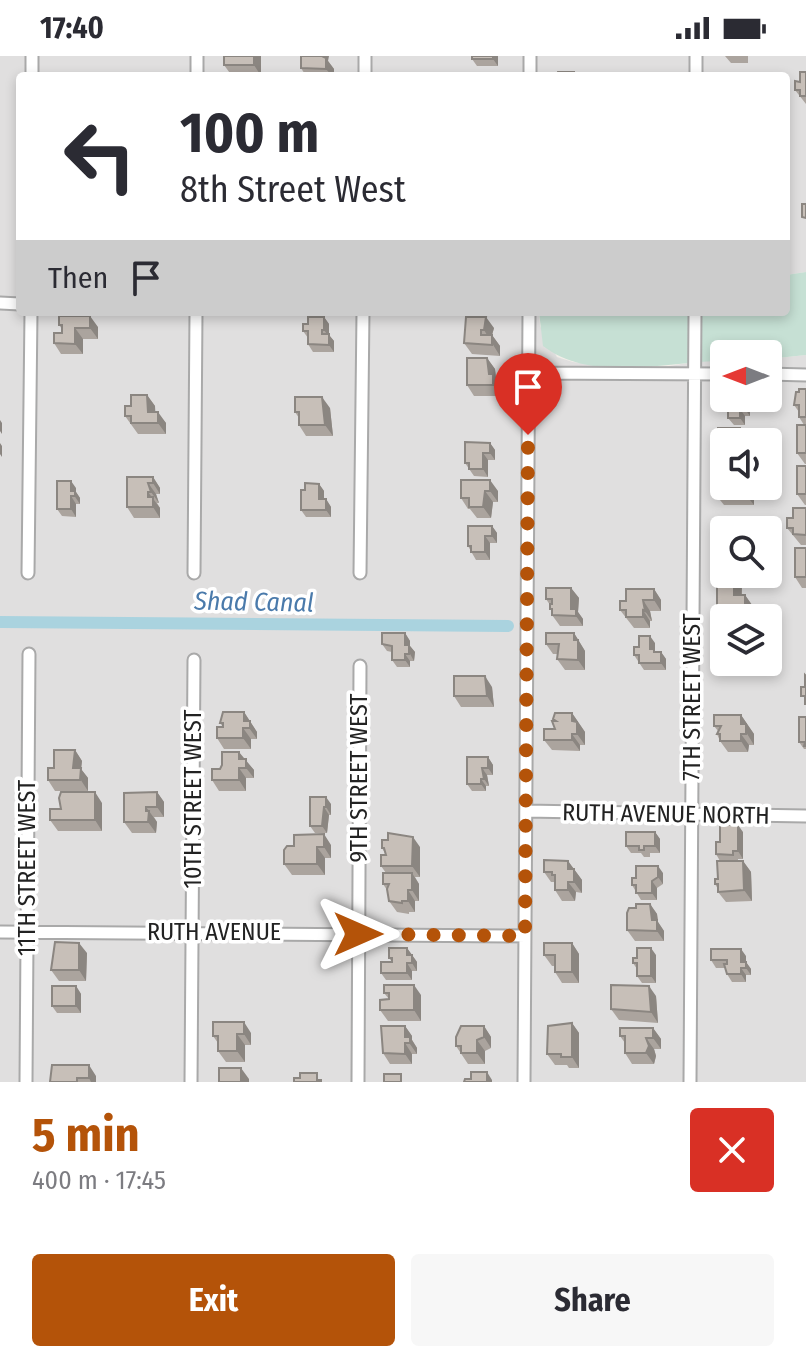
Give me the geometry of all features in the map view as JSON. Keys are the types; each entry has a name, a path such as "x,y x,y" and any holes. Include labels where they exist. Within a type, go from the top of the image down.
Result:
{"street":[{"path":"28,573 31,316"},
{"path":"194,573 196,316"},
{"path":"360,573 363,316"},
{"path":"524,1082 529,316"},
{"name":"7TH STREET WEST","path":"690,1082 695,316"},
{"path":"528,373 710,374"},
{"path":"782,374 806,375"},
{"name":"11TH STREET WEST","path":"26,1082 29,654"},
{"name":"10TH STREET WEST","path":"191,1082 194,660"},
{"name":"9TH STREET WEST","path":"358,1082 360,666"},
{"name":"RUTH AVENUE NORTH","path":"526,811 806,816"},
{"name":"RUTH AVENUE","path":"0,932 525,936"}],"shaded area":[{"path":"0,56 806,56 806,272 790,274 790,72 16,72 16,316 539,316 540,326 557,357 573,362 609,367 663,367 710,361 710,412 782,412 782,358 806,355 806,1082 0,1082"}],"green space":[{"path":"806,272 806,355 782,358 782,340 710,340 710,362 630,368 584,364 563,358 543,346 539,316 790,316 790,274"}],"building":[{"path":"224,56 254,56 254,65 224,65"},
{"path":"301,56 326,58 326,69 301,68"},
{"path":"472,56 493,56 493,59 472,59"},
{"path":"800,72 806,72 806,96 800,96 800,90 795,90 795,81 800,82"},
{"path":"802,204 806,204 806,218 802,217"},
{"path":"59,316 90,316 90,328 75,328 75,344 54,343 54,333 62,333"},
{"path":"308,317 324,317 322,334 329,334 329,345 308,344 308,331 303,331 303,324 308,324"},
{"path":"466,317 486,317 481,335 492,335 492,345 464,343"},
{"path":"467,358 487,358 493,385 467,385"},
{"path":"799,389 806,389 806,417 799,417 799,405 794,405"},
{"path":"131,395 147,395 148,412 158,412 158,423 131,423 131,416 125,416 125,406 131,406"},
{"path":"295,397 322,397 325,425 299,425"},
{"path":"728,412 740,412 740,418 728,418"},
{"path":"797,425 806,425 806,453 797,453"},
{"path":"465,442 490,443 490,453 483,453 483,469 469,469 469,463 465,463"},
{"path":"797,466 806,466 806,494 797,494"},
{"path":"127,477 153,477 153,483 148,483 151,492 148,492 148,497 153,497 153,507 127,507"},
{"path":"461,480 490,480 490,491 485,491 483,507 469,507 469,498 461,498"},
{"path":"57,481 71,481 71,491 75,491 75,496 71,496 71,509 57,509"},
{"path":"305,483 319,484 319,499 326,499 326,510 301,510 301,490 305,490"},
{"path":"793,508 806,508 806,535 793,534 793,528 787,528 787,518 793,518"},
{"path":"468,526 492,526 492,536 485,536 485,552 471,552"},
{"path":"795,548 806,548 806,577 795,577"},
{"path":"546,588 571,588 571,609 576,609 576,616 552,615 552,599 546,599"},
{"path":"717,588 734,588 734,595 745,595 745,604 717,604"},
{"path":"626,589 654,589 654,600 643,600 643,617 626,617 626,610 620,610 620,601 626,601"},
{"path":"382,633 405,633 409,654 405,654 405,660 392,660 392,646 382,644"},
{"path":"546,633 574,633 574,640 578,640 578,660 557,659 559,644 546,644"},
{"path":"639,636 650,636 650,649 661,652 661,663 639,663 634,647 639,647"},
{"path":"805,675 806,704 805,696 801,696"},
{"path":"454,676 485,676 487,696 454,696"},
{"path":"223,712 244,712 244,721 250,721 250,728 243,728 243,738 217,738 217,727 223,727 220,723"},
{"path":"555,713 572,713 572,721 577,722 577,734 572,734 572,740 544,740 544,729 555,729 552,721 556,721 553,719"},
{"path":"714,715 741,715 741,724 746,724 746,734 741,734 741,741 720,741 720,734 717,734 721,726 714,726"},
{"path":"799,717 806,717 806,746 805,742 799,742"},
{"path":"54,750 75,750 73,768 81,768 80,780 48,780 48,768 54,768"},
{"path":"222,752 239,752 239,759 246,759 246,768 239,768 239,780 212,780 212,769 220,769 222,765"},
{"path":"467,757 488,757 488,768 482,768 484,779 481,779 481,784 467,784"},
{"path":"61,792 95,792 95,820 50,820 50,809 61,809"},
{"path":"157,792 157,807 146,807 149,811 148,822 124,822 124,793"},
{"path":"310,797 326,797 322,826 310,826"},
{"path":"720,825 738,825 738,851 733,851 733,855 716,854"},
{"path":"626,832 655,832 655,846 644,846 644,850 639,850 639,846 626,846"},
{"path":"388,833 413,837 412,866 381,866 381,855 386,855 382,840 388,840"},
{"path":"324,834 324,847 317,847 317,864 284,864 284,850 287,846 294,846 294,835"},
{"path":"544,860 568,861 568,869 574,869 574,882 568,882 568,890 555,890 555,875 544,872"},
{"path":"717,861 743,861 744,890 718,892 718,884 715,884 715,879 718,879"},
{"path":"636,866 658,866 658,877 652,881 652,893 636,893 632,878 636,878"},
{"path":"383,873 412,873 412,890 408,890 408,901 389,901 389,884 383,884"},
{"path":"636,904 650,904 652,920 657,920 657,931 627,930 627,913 629,908 636,908"},
{"path":"55,942 79,943 79,970 51,970"},
{"path":"544,943 572,943 572,972 555,972 555,955 544,955"},
{"path":"389,948 407,948 407,955 412,955 412,963 407,963 407,973 381,973 381,962 392,962"},
{"path":"637,948 651,948 651,976 637,976 637,963 633,963 633,958 637,958"},
{"path":"711,949 741,949 741,962 746,962 746,968 741,968 741,974 727,974 724,964 727,960 711,960"},
{"path":"384,985 414,985 414,1010 380,1010 380,1000 389,999 389,993 384,993"},
{"path":"611,985 649,986 651,1012 611,1009"},
{"path":"52,986 76,986 76,1006 52,1006"},
{"path":"213,1022 244,1022 244,1034 237,1034 237,1051 218,1051 218,1036 213,1036"},
{"path":"572,1023 572,1057 547,1054 548,1026"},
{"path":"381,1026 405,1026 405,1037 410,1037 410,1043 405,1043 405,1054 383,1053"},
{"path":"461,1026 484,1026 484,1037 477,1040 477,1053 461,1053 461,1046 456,1046"},
{"path":"620,1028 653,1028 653,1038 646,1038 649,1046 646,1053 625,1053 625,1036 620,1036"},
{"path":"52,1065 89,1065 89,1078 77,1078 77,1082 50,1082"},
{"path":"219,1068 241,1068 241,1082 219,1082"},
{"path":"471,1072 487,1072 487,1082 464,1082 471,1079"},
{"path":"300,1073 317,1073 317,1080 321,1082 294,1082 294,1078 300,1078"},
{"path":"384,1074 401,1074 401,1082 384,1082"}],"waterway":[{"name":"Shad Canal","path":"0,622 508,626"}],"route":[{"path":"358,934 525,936 528,435"}]}
